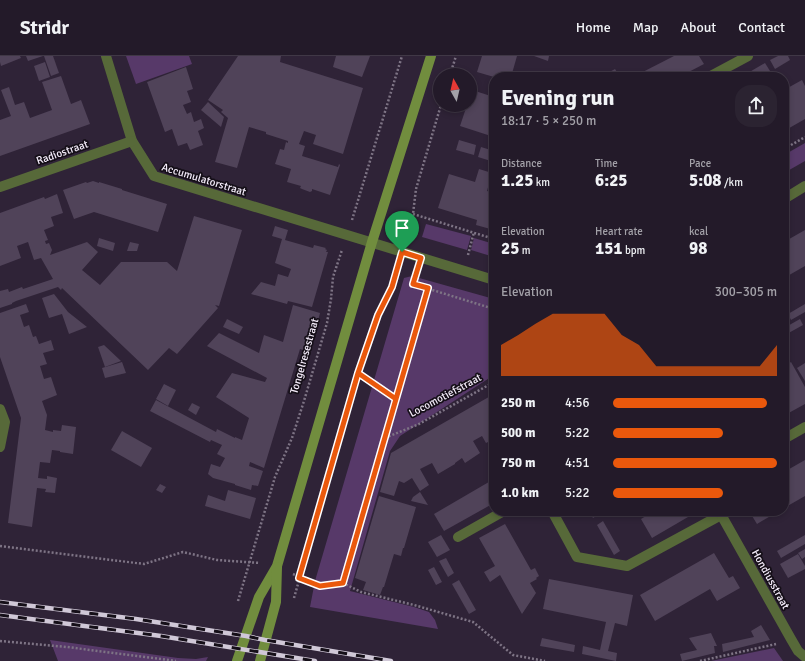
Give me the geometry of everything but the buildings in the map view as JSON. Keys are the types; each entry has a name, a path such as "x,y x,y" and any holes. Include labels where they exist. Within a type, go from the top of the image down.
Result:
{"main road":[{"path":"237,661 259,597 277,566 372,242 431,56"},
{"path":"260,661 276,602 277,566"}],"street":[{"name":"Accumulatorstraat","path":"106,56 132,141 154,176 372,242"},
{"path":"718,72 748,56"},
{"name":"Radiostraat","path":"0,187 132,141"},
{"path":"789,196 805,186"},
{"path":"372,242 489,278"},
{"path":"0,409 4,422 0,446"},
{"path":"789,436 805,427"},
{"path":"458,537 495,516"},
{"path":"555,516 577,557 627,566 715,516"},
{"name":"Hondiusstraat","path":"722,516 798,651 805,657"}],"path":[{"name":"Tongelresestraat","path":"237,605 275,477 292,438 304,401 327,323 333,277 402,56"},
{"path":"452,68 456,56"},
{"path":"294,599 358,373 378,315 392,287 413,214 416,189 439,112"},
{"path":"789,146 805,137"},
{"path":"413,214 489,236"},
{"path":"464,270 474,232"},
{"path":"421,258 413,284 489,307"},
{"path":"343,583 428,288"},
{"path":"358,373 396,399"},
{"name":"Locomotiefstraat","path":"385,438 420,424 489,385"},
{"path":"0,546 144,564 182,552 217,560 262,564"},
{"path":"289,572 299,578 320,586 343,583 361,592 473,622 513,655 545,661"},
{"path":"700,661 773,645 791,639"},
{"path":"0,641 67,647 176,661"}],"shaded area":[{"path":"126,56 189,56 192,64 136,84"},
{"path":"805,143 805,161 789,170 789,152"},
{"path":"426,224 471,236 467,250 422,237"},
{"path":"474,238 489,242 489,255 471,250"},
{"path":"412,276 489,298 489,378 400,436 390,451 350,591 429,612 435,620 438,629 310,607 315,581 404,278"},
{"path":"50,640 178,658 196,659 208,657 206,661 58,661"},
{"path":"774,648 783,661 711,661"}],"railway":[{"path":"0,602 136,619 391,661"},
{"path":"0,615 161,636 315,661"}],"route":[{"path":"402,252 392,287 378,315 358,373 396,399 343,583 320,586 299,578 358,373 396,399 428,288 413,284 421,258 402,252"}]}
